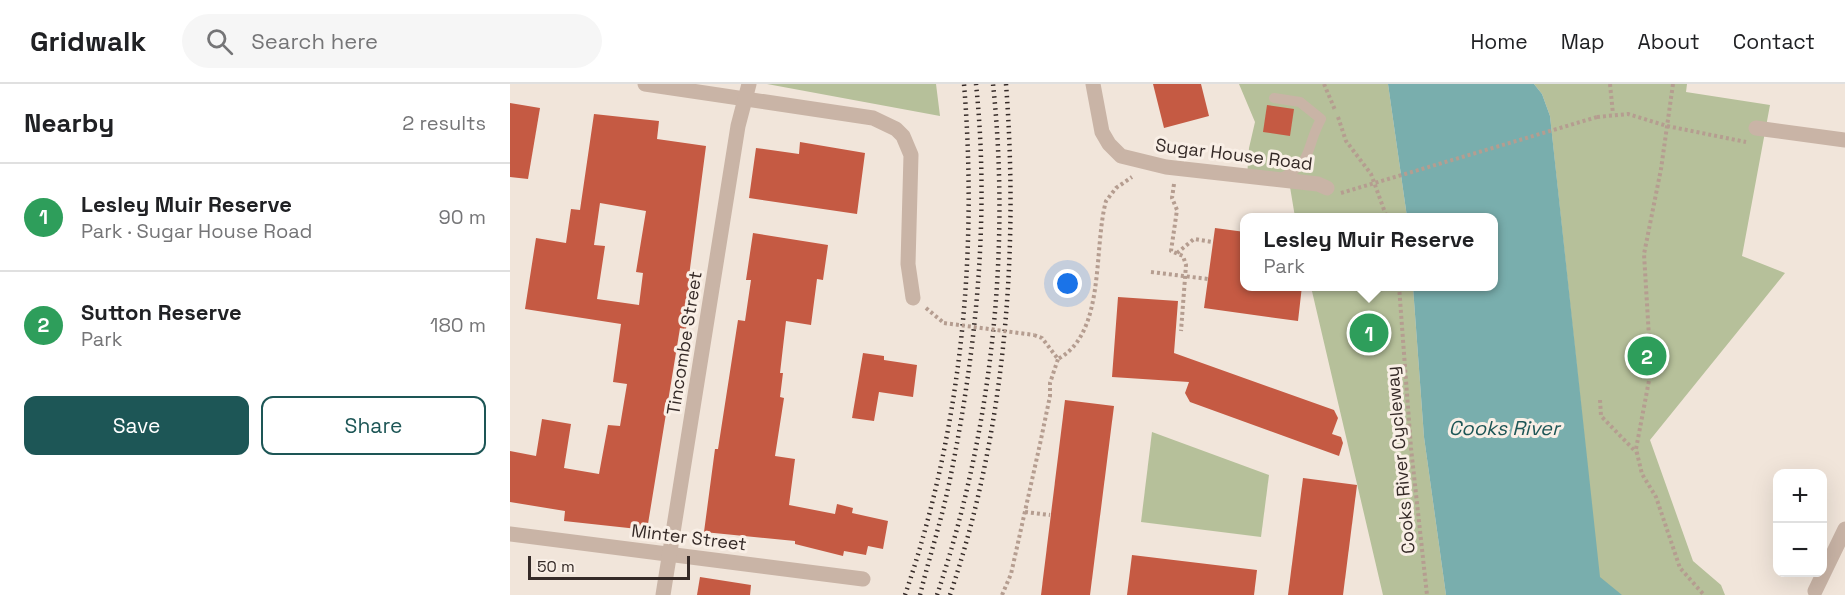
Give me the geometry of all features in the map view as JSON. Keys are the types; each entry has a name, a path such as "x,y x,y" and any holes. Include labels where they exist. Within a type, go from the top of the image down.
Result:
{"street":[{"path":"645,84 748,91 873,118 896,129 903,136 911,155 908,264 913,298"},
{"path":"1093,84 1102,132 1121,156 1135,161"},
{"name":"Tincombe Street","path":"663,595 738,126 748,91"},
{"path":"1756,128 1845,140"},
{"name":"Sugar House Road","path":"1135,161 1318,184 1334,191"},
{"path":"1815,591 1845,529"},
{"name":"Minter Street","path":"510,534 863,579"}],"lane":[{"path":"1274,98 1300,102 1321,120 1313,134 1308,158 1295,171 1278,180"}],"path":[{"path":"1324,84 1346,141 1371,174 1385,213"},
{"path":"1610,84 1613,114"},
{"path":"1673,84 1644,254 1651,370 1636,452 1642,474 1656,497 1680,568 1704,595"},
{"path":"1334,191 1613,114 1628,114 1667,126 1745,143 1756,128"},
{"path":"1002,595 1011,574 1050,396 1050,383 1058,359 1072,351 1084,335 1090,316 1106,201 1116,188 1133,176 1135,161"},
{"path":"1177,168 1172,198 1177,210 1171,251 1183,256 1186,265 1181,331"},
{"path":"1178,253 1194,239 1212,242"},
{"path":"1151,272 1208,279"},
{"name":"Cooks River Cycleway","path":"1399,291 1411,448 1427,595"},
{"path":"944,323 1034,335 1042,338 1058,359"},
{"path":"1600,400 1601,416 1636,452"},
{"path":"1024,512 1050,515"}],"green space":[{"path":"767,84 936,84 940,116"},
{"path":"1239,84 1388,84 1406,213 1294,213 1289,181 1247,177 1249,148 1255,122"},
{"path":"1534,84 1687,84 1686,92 1770,105 1742,256 1785,273 1650,440 1693,561 1721,585 1725,595 1601,595 1550,116 1542,94"},
{"path":"1312,291 1413,291 1424,437 1446,595 1383,595"},
{"path":"1152,432 1269,475 1261,537 1141,522"}],"water":[{"name":"Cooks River","path":"1388,84 1534,84 1542,94 1550,116 1600,577 1622,595 1446,595 1424,437 1413,291 1498,291 1498,213 1406,213"}],"building":[{"path":"1153,84 1201,84 1209,116 1164,128"},
{"path":"510,103 540,108 528,179 510,177"},
{"path":"1267,105 1294,109 1290,136 1263,132"},
{"path":"594,114 659,121 657,139 706,146 689,276 693,276 686,329 680,328 647,530 564,521 565,511 510,502 510,451 536,456 542,419 571,424 564,468 599,474 608,425 620,426 627,384 613,382 621,324 525,309 536,238 566,243 571,209 580,210","holes":["600,203 646,211 636,272 643,273 639,305 597,299 605,246 594,245"]},
{"path":"800,142 865,153 857,214 749,198 756,148 799,154"},
{"path":"1215,228 1240,231 1240,291 1301,291 1298,321 1204,308"},
{"path":"753,233 828,245 823,280 817,279 811,325 786,321 780,373 783,373 780,397 784,398 775,456 795,459 789,505 835,514 837,504 853,508 852,513 888,521 883,549 868,546 866,555 844,551 843,556 795,544 795,541 704,532 715,449 718,449 738,320 745,321 751,280 746,280"},
{"path":"1118,297 1178,301 1174,353 1334,410 1338,418 1332,434 1341,437 1343,443 1339,456 1190,402 1185,393 1189,382 1112,377"},
{"path":"863,353 884,356 884,360 917,365 913,397 879,392 874,421 852,418"},
{"path":"1065,400 1114,406 1090,595 1041,595"},
{"path":"1303,478 1357,485 1343,595 1288,595"},
{"path":"1132,555 1257,570 1254,595 1127,595"},
{"path":"700,577 751,585 750,595 697,595"}],"railway":[{"path":"905,595 940,470 961,342 969,213 964,84"},
{"path":"920,595 949,484 967,385 973,335 981,235 980,134 976,84"},
{"path":"937,595 956,534 971,471 992,342 999,212 998,148 993,84"},
{"path":"950,595 969,533 984,470 1003,342 1010,213 1010,148 1006,84"}],"place":[{"name":"Lesley Muir Reserve","path":"1369,333"},
{"name":"Sutton Reserve","path":"1647,356"}]}
